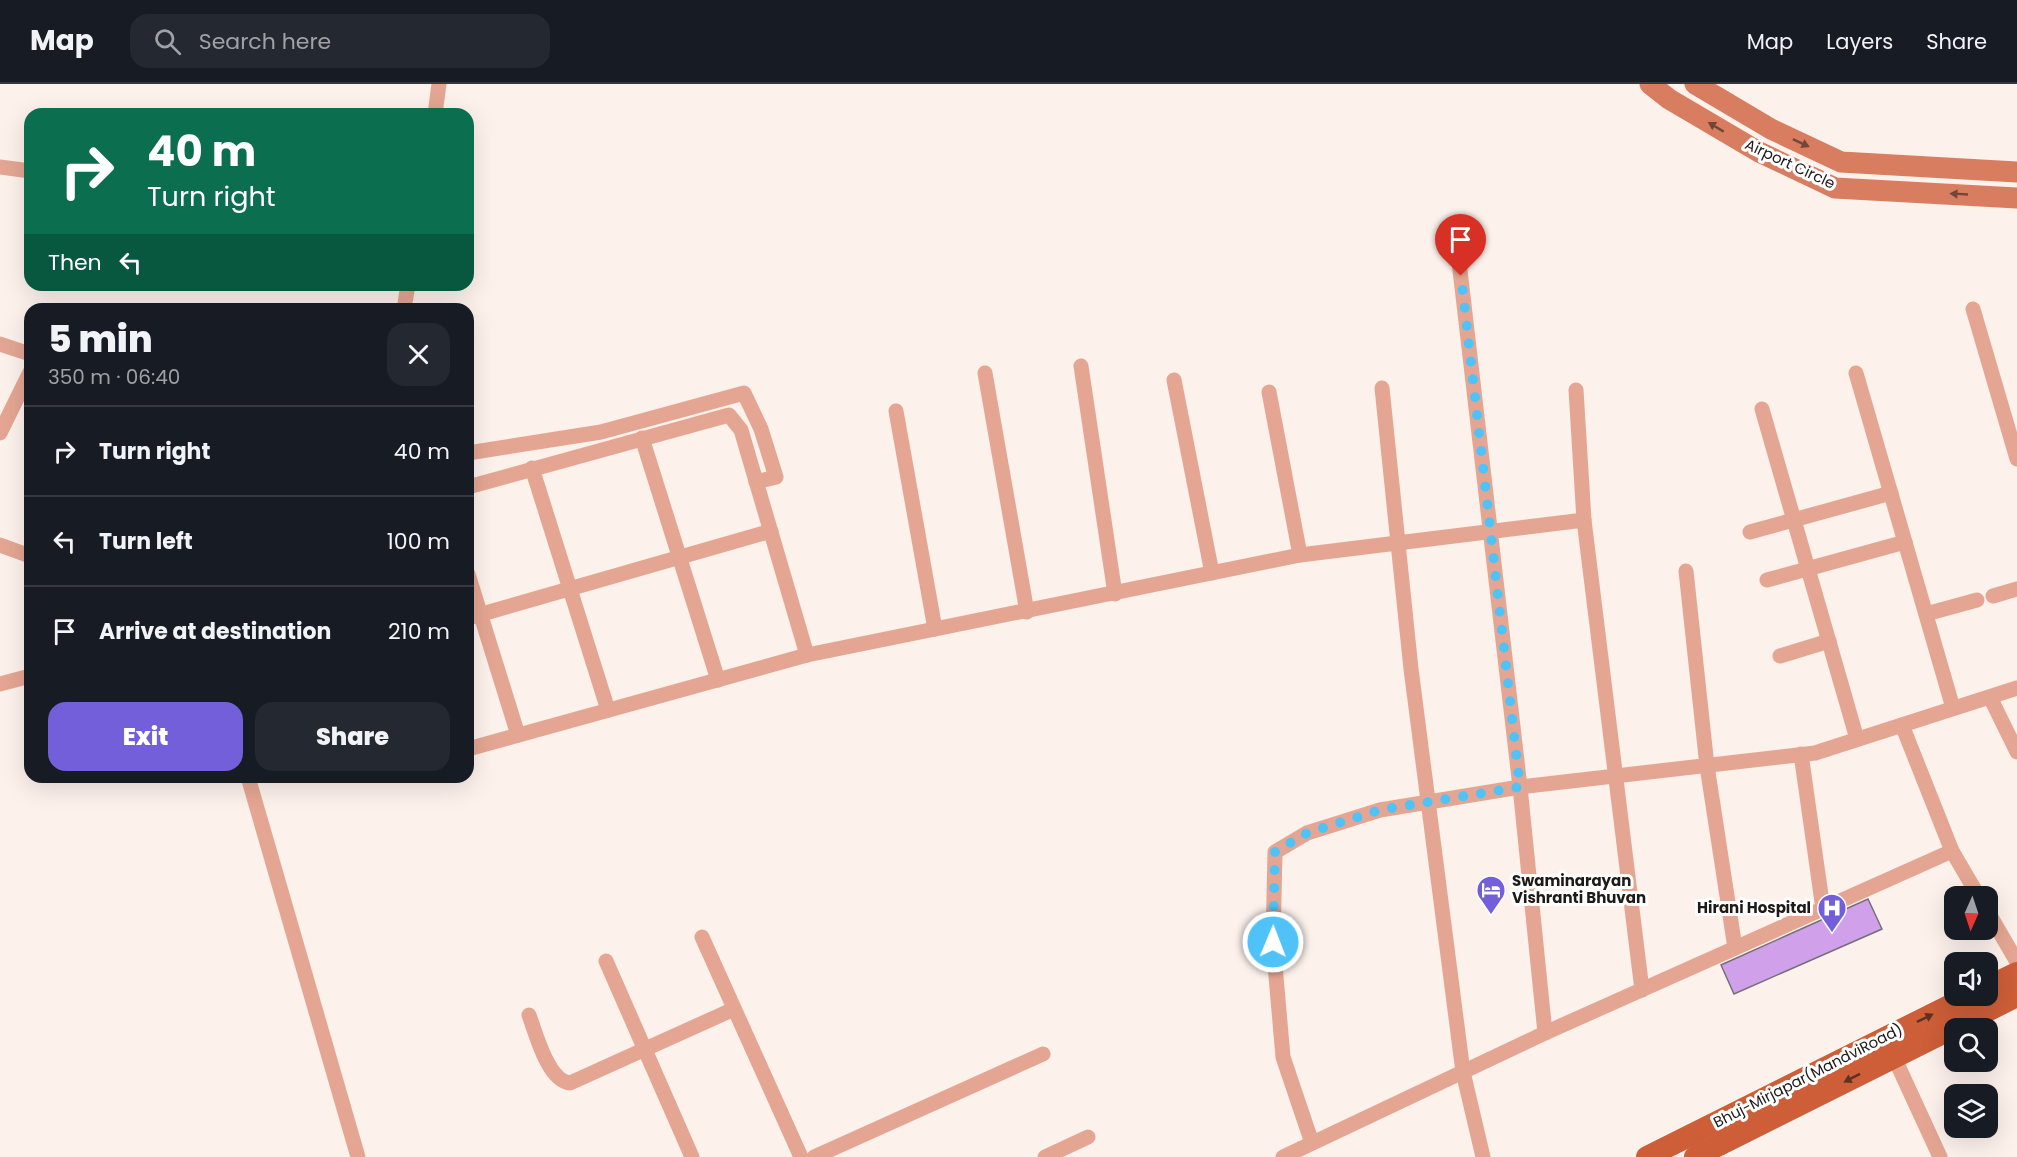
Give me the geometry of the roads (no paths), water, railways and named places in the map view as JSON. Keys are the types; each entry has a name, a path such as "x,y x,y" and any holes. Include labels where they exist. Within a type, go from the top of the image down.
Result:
{"main road":[{"name":"Airport Circle","path":"1650,84 1669,99 1758,152 1835,188 2017,198"},
{"name":"Airport Circle","path":"1695,84 1771,129 1841,162 2017,172"},
{"path":"1998,982 2017,973"},
{"name":"Bhuj-Mirjapar(MandviRoad)","path":"1695,1157 2017,996"},
{"name":"Bhuj-Mirjapar(MandviRoad)","path":"1647,1157 1949,1006"}],"street":[{"path":"436,108 439,84"},
{"path":"0,167 24,170"},
{"path":"1458,253 1520,787 1545,1033"},
{"path":"1973,309 2017,459"},
{"path":"0,344 24,352"},
{"path":"1081,366 1115,594"},
{"path":"985,373 1027,612"},
{"path":"1856,373 1953,708"},
{"path":"1174,380 1212,573"},
{"path":"0,433 24,384"},
{"path":"1382,388 1400,543 1411,669 1463,1072 1484,1157"},
{"path":"1576,390 1584,520 1642,990"},
{"path":"1269,392 1300,555"},
{"path":"474,452 601,432 744,393 761,429 776,477 756,482"},
{"path":"1762,409 1857,739"},
{"path":"896,411 935,629"},
{"path":"474,485 729,415 741,430 807,655"},
{"path":"642,438 718,680"},
{"path":"532,468 608,710"},
{"path":"1750,532 1891,493"},
{"path":"474,747 807,655 1300,555 1584,520"},
{"path":"518,735 474,616 771,531"},
{"path":"1767,580 1905,542"},
{"path":"0,545 24,554"},
{"path":"1686,571 1707,765 1735,948"},
{"path":"1993,596 2017,589"},
{"path":"1926,614 1977,600"},
{"path":"1780,656 1829,641"},
{"path":"0,684 24,678"},
{"path":"1312,1143 1283,1057 1273,942 1275,852 1307,833 1369,813 1520,787 1815,753 2017,688"},
{"path":"1990,697 2017,752"},
{"path":"1902,725 1952,851 1973,886"},
{"path":"1801,754 1823,909"},
{"path":"250,783 358,1157"},
{"path":"1283,1157 1545,1033 1952,851"},
{"path":"1998,929 2017,962"},
{"path":"702,937 801,1157"},
{"path":"606,961 692,1157"},
{"path":"529,1015 554,1075 562,1082 570,1083 734,1009"},
{"path":"814,1157 1043,1053"},
{"path":"1893,1057 1940,1157"},
{"path":"1045,1157 1088,1137"}],"place":[{"name":"Swaminarayan Vishranti Bhuvan","path":"1491,916"},
{"name":"Hirani Hospital","path":"1832,934"}]}
